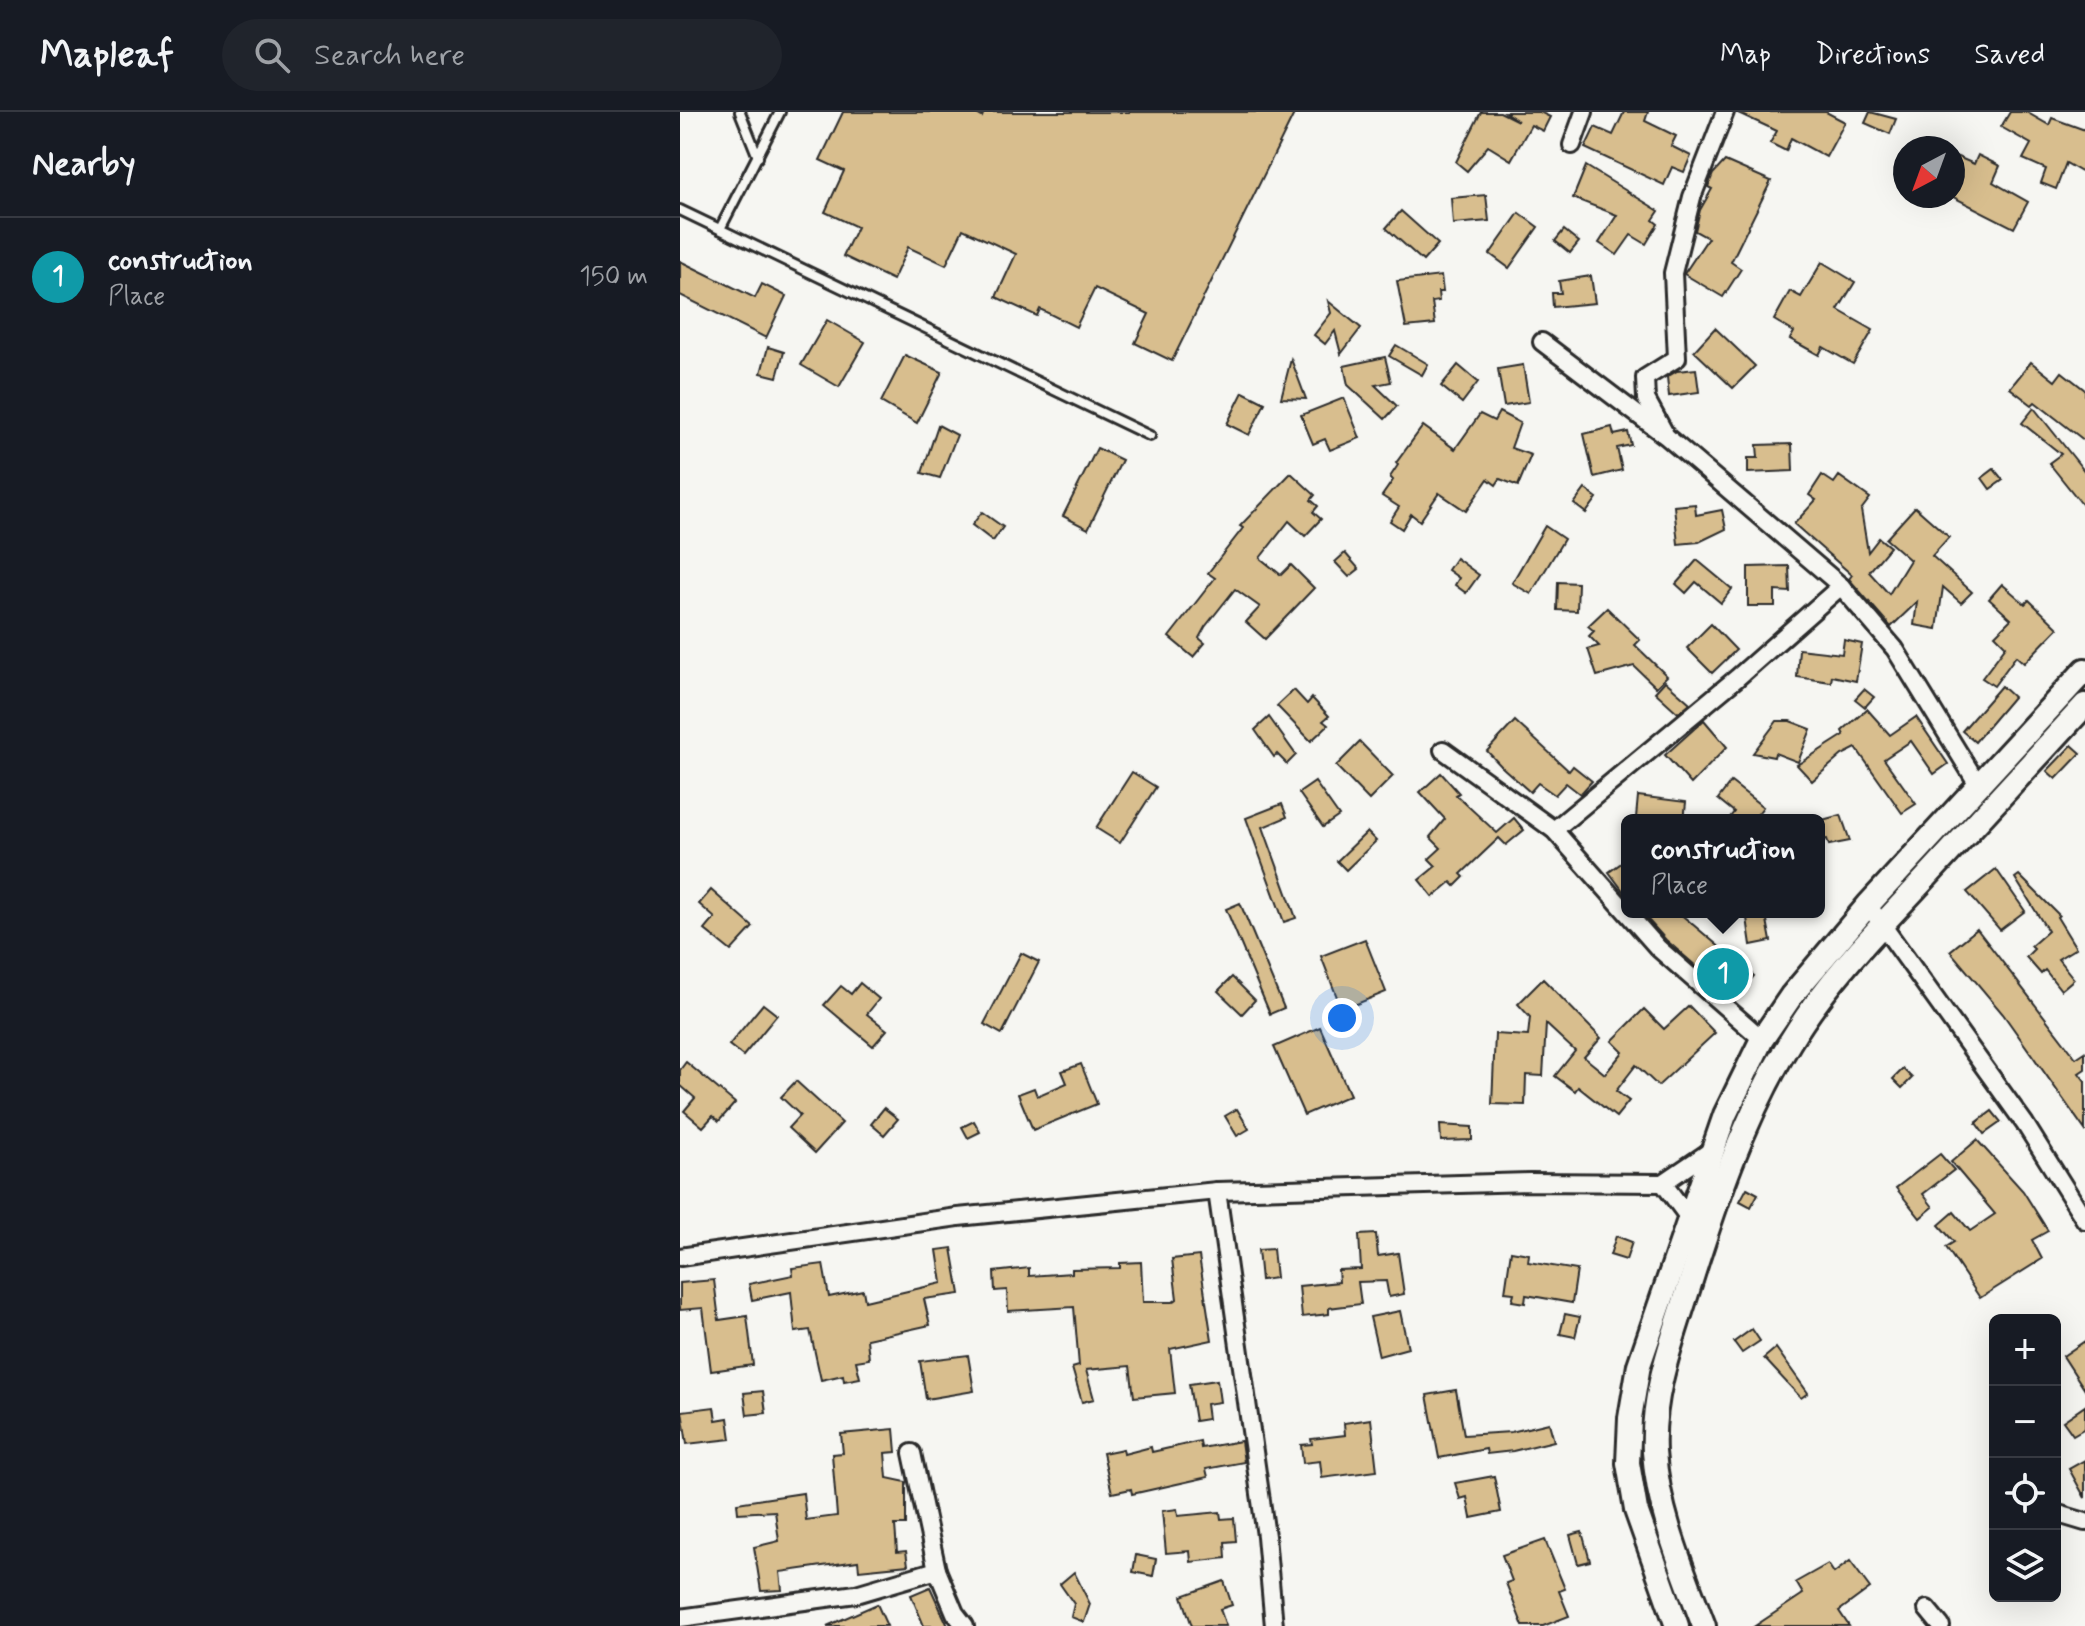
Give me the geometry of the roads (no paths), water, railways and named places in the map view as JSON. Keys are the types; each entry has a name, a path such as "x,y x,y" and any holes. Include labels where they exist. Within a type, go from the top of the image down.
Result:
{"street":[{"path":"1572,145 1584,112"},
{"path":"1667,437 1646,399 1645,378 1677,358 1673,273 1692,197 1725,112"},
{"path":"1542,342 1667,437 1841,586 1895,649 1979,786"},
{"path":"1554,830 1737,678 1841,586"},
{"path":"1677,1626 1636,1510 1628,1463 1630,1418 1639,1365 1713,1149 1740,1080 1762,1039 1792,995 1868,905 2085,670"},
{"path":"1704,1626 1660,1495 1654,1451 1657,1398 1704,1239 1737,1152 1777,1064 1815,1006 1884,923 2085,705"},
{"path":"1443,750 1554,830 1621,906"},
{"path":"1868,905 1884,923 2025,1124 2085,1220"},
{"path":"1632,918 1658,948 1762,1039"},
{"path":"680,1257 958,1217 1217,1191 1529,1182 1663,1183 1713,1149"},
{"path":"1663,1183 1689,1218"},
{"path":"1217,1191 1266,1536 1274,1626"},
{"path":"912,1453 937,1570 955,1613 965,1626"},
{"path":"2061,1515 2085,1522"},
{"path":"1647,1542 1671,1534"},
{"path":"680,1618 856,1594 937,1570"},
{"path":"1927,1609 1941,1626"}],"lane":[{"path":"740,112 758,157"},
{"path":"720,229 780,112"},
{"path":"680,210 1150,436"}],"place":[{"name":"construction","path":"1723,974"}]}
